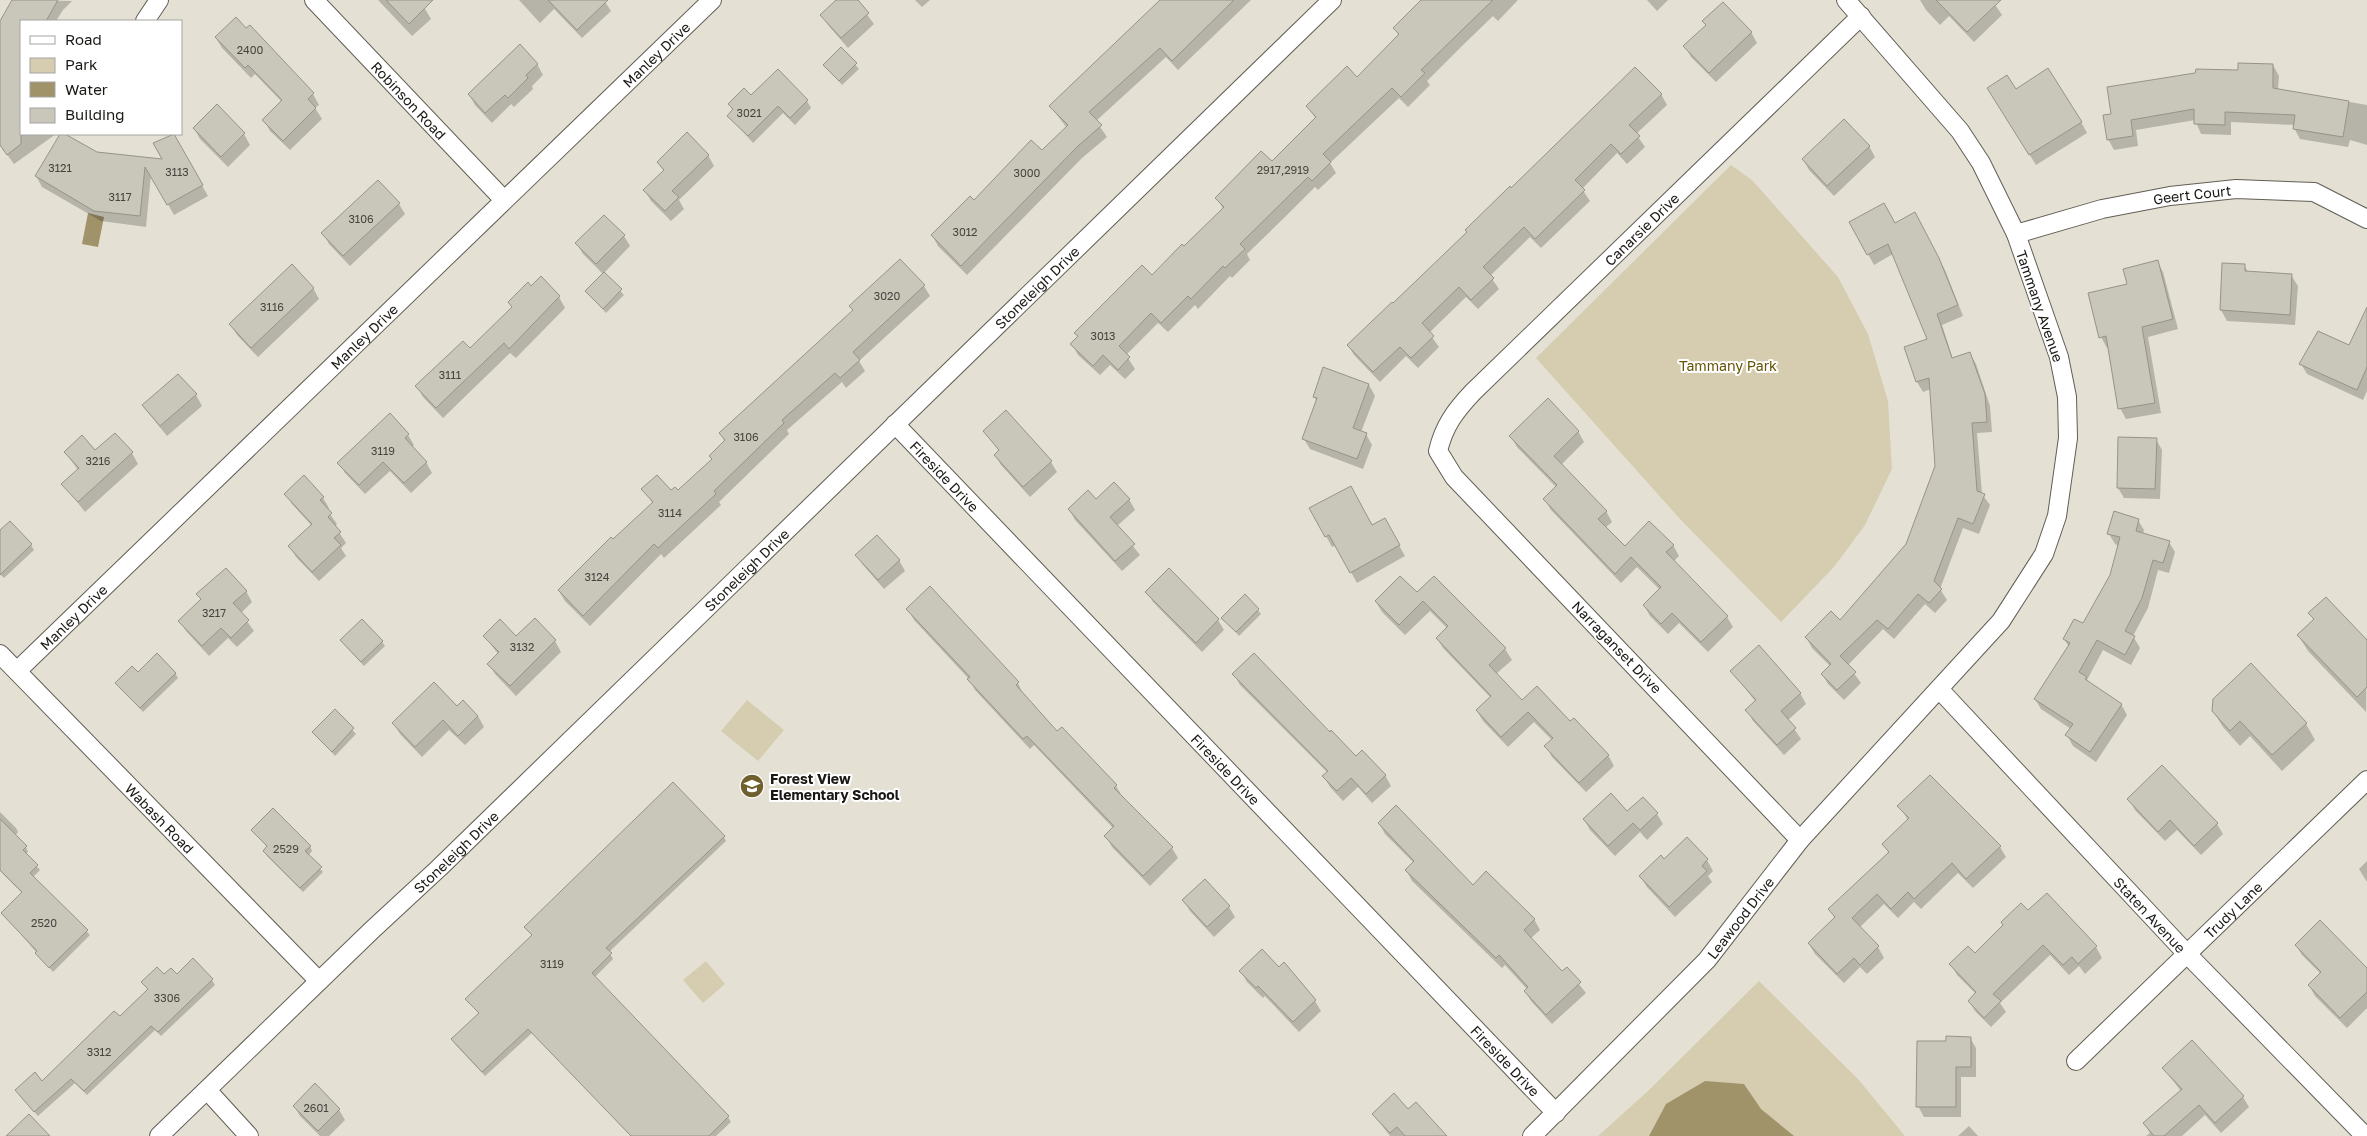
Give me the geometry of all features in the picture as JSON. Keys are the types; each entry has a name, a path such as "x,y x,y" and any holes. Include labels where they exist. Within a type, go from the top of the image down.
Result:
{"street":[{"path":"146,20 158,0"},
{"name":"Robinson Road","path":"314,0 504,200"},
{"name":"Manley Drive","path":"17,671 712,0"},
{"name":"Stoneleigh Drive","path":"159,1136 439,868 1332,0"},
{"name":"Tammany Avenue","path":"1846,0 1960,131 1981,164 2016,234 2059,357 2067,397 2068,438 2057,516 2044,554 2026,585 2001,621 1940,689"},
{"name":"Canarsie Drive","path":"1438,451 1442,433 1453,413 1473,392 1861,16"},
{"name":"Geert Court","path":"2016,234 2102,209 2170,196 2236,189 2314,192 2367,219"},
{"name":"Fireside Drive","path":"895,424 1556,1113"},
{"name":"Narraganset Drive","path":"1438,451 1454,477 1800,840"},
{"name":"Wabash Road","path":"0,654 319,981"},
{"name":"Leawood Drive","path":"1532,1136 1707,960 1800,840 1940,689"},
{"name":"Staten Avenue","path":"1940,689 2188,954 2365,1136"},
{"name":"Trudy Lane","path":"2076,1061 2367,780"},
{"path":"207,1090 249,1136"}],"green space":[{"name":"Tammany Park","path":"1731,165 1752,180 1838,277 1868,334 1888,401 1892,469 1865,525 1834,567 1781,622 1680,519 1536,358"},
{"path":"747,700 784,730 758,761 721,731"},
{"path":"706,961 725,984 703,1003 683,980"},
{"path":"1759,981 1858,1079 1905,1136 1598,1136 1648,1091"}],"water":[{"path":"88,213 104,217 98,247 82,244"},
{"path":"1705,1081 1744,1084 1761,1109 1794,1136 1649,1136 1666,1104"}],"building":[{"path":"12,0 58,0 47,20 20,20 21,144 7,155 0,145 0,21"},
{"path":"386,0 433,0 409,24"},
{"path":"548,0 608,0 577,30"},
{"path":"836,0 858,0 869,13 841,38 820,15"},
{"path":"1160,0 1234,0 1172,61 1160,48 1089,112 1102,125 1077,147 961,266 931,235 970,196 974,200 1031,140 1042,150 1068,125 1049,106"},
{"path":"1421,0 1493,0 1421,70 1425,73 1401,97 1392,88 1323,154 1331,162 1312,181 1308,177 1240,244 1245,249 1225,268 1223,266 1191,299 1188,296 1161,323 1151,313 1119,346 1130,357 1118,370 1103,355 1093,366 1070,344 1078,336 1074,333 1142,265 1152,275 1182,244 1184,246 1224,207 1215,198 1261,151 1272,161 1316,117 1306,106 1347,66 1357,77 1399,34 1393,28"},
{"path":"1936,0 2001,0 1967,32"},
{"path":"1723,2 1752,32 1709,73 1683,46 1706,25 1702,21"},
{"path":"236,17 246,28 250,25 314,93 308,99 316,108 283,141 262,120 282,100 248,65 245,68 215,37"},
{"path":"520,44 538,64 526,75 528,78 508,98 505,95 485,113 468,94"},
{"path":"841,47 857,63 839,81 823,65"},
{"path":"2238,63 2273,64 2273,88 2349,101 2343,137 2293,129 2295,115 2225,112 2225,125 2194,124 2194,109 2131,120 2133,136 2107,140 2103,115 2111,114 2107,87 2195,73 2196,69 2238,70"},
{"path":"1635,67 1662,94 1629,125 1640,136 1621,154 1611,144 1575,180 1585,190 1535,239 1524,227 1483,267 1494,278 1471,300 1459,287 1422,323 1434,336 1411,358 1400,347 1373,372 1347,345 1467,232 1465,230 1510,186 1511,188"},
{"path":"2048,68 2082,122 2029,155 1987,88 2007,75 2016,89"},
{"path":"778,69 808,100 790,118 778,106 748,136 727,116 733,109 728,104 744,88 751,95"},
{"path":"217,104 245,133 221,157 193,128"},
{"path":"1844,119 1870,146 1827,186 1802,159"},
{"path":"687,132 709,155 672,191 679,197 665,211 643,190 664,170 657,162"},
{"path":"59,135 67,135 97,152 162,159 153,143 175,135 203,185 167,205 145,167 140,216 94,211 35,176"},
{"path":"378,180 400,203 343,256 321,233"},
{"path":"1884,203 1895,223 1915,212 1939,258 1958,305 1937,314 1952,358 1970,352 1985,394 1987,422 1972,423 1977,491 1985,494 1973,524 1958,518 1934,581 1942,589 1929,603 1918,594 1888,629 1877,620 1840,656 1856,672 1837,690 1821,674 1831,664 1805,637 1831,611 1840,620 1906,544 1935,466 1929,378 1916,382 1904,347 1927,339 1888,244 1867,255 1849,222"},
{"path":"604,215 625,235 596,264 575,243"},
{"path":"900,259 925,285 853,352 860,360 840,378 835,373 782,420 784,423 714,491 716,494 658,548 654,544 583,616 558,590 611,537 613,539 653,502 641,489 657,475 671,490 675,487 678,490 712,459 709,456 725,440 719,433 853,310 849,306"},
{"path":"2158,260 2173,319 2142,327 2155,403 2118,409 2106,336 2099,338 2088,293 2127,284 2123,269"},
{"path":"2222,263 2245,264 2245,271 2292,274 2290,315 2220,310"},
{"path":"292,264 314,288 251,348 229,324"},
{"path":"604,272 622,289 603,309 585,291"},
{"path":"541,276 560,296 509,349 504,343 436,408 415,386 463,341 470,348 512,307 508,302 528,282 531,286"},
{"path":"2367,307 2367,367 2357,390 2299,364 2318,331 2349,345"},
{"path":"1323,367 1369,384 1353,428 1367,433 1357,459 1302,439 1317,398 1313,397"},
{"path":"178,374 197,394 160,426 142,405"},
{"path":"1548,398 1579,431 1554,456 1607,511 1598,519 1625,546 1649,521 1674,545 1666,552 1728,616 1701,642 1672,613 1661,624 1643,605 1661,587 1631,557 1615,574 1543,499 1557,485 1509,436"},
{"path":"1006,410 1052,461 1023,487 994,455 999,450 983,431"},
{"path":"390,413 409,434 405,438 427,462 404,483 383,462 359,485 337,463"},
{"path":"115,433 133,452 78,502 61,484 79,468 64,452 82,435 95,450"},
{"path":"2118,437 2157,438 2155,489 2117,488"},
{"path":"304,475 324,497 320,500 332,513 328,517 341,532 334,538 341,545 312,572 288,546 312,524 284,494"},
{"path":"1114,482 1130,499 1110,517 1135,544 1115,561 1068,509 1088,490 1096,499"},
{"path":"1351,486 1372,525 1385,518 1400,545 1350,573 1329,535 1325,537 1309,508"},
{"path":"2114,511 2139,519 2136,531 2170,541 2163,563 2153,560 2142,598 2125,631 2135,636 2125,655 2097,640 2079,672 2087,677 2085,679 2122,704 2090,752 2065,735 2073,724 2034,699 2070,643 2063,639 2074,619 2083,623 2110,575 2120,537 2107,534"},
{"path":"10,521 32,544 0,575 0,530"},
{"path":"877,535 900,560 878,580 855,555"},
{"path":"226,568 247,591 233,603 249,620 231,638 221,628 202,646 178,621 201,599 196,594"},
{"path":"1169,568 1219,619 1196,643 1145,592"},
{"path":"1400,576 1417,592 1434,576 1506,648 1489,665 1522,700 1537,686 1570,721 1574,718 1609,755 1579,783 1544,746 1553,738 1528,712 1501,737 1476,710 1491,696 1436,638 1448,626 1423,601 1399,625 1375,601"},
{"path":"930,586 1019,682 1016,685 1057,731 1062,727 1117,785 1114,788 1173,847 1143,876 1104,836 1114,826 1027,736 1023,739 967,679 970,677 906,609"},
{"path":"1245,594 1259,609 1236,632 1221,618"},
{"path":"2326,597 2367,640 2367,687 2357,697 2297,635 2314,619 2308,613"},
{"path":"535,618 556,640 510,686 487,664 499,652 483,636 500,619 516,636"},
{"path":"362,619 383,641 361,662 340,640"},
{"path":"1759,645 1801,693 1781,711 1796,728 1777,745 1745,710 1756,700 1730,671"},
{"path":"157,653 176,673 140,708 115,683 132,666 138,672"},
{"path":"1254,653 1330,732 1331,730 1356,756 1362,750 1386,775 1366,794 1351,778 1337,791 1322,776 1328,771 1232,674"},
{"path":"2251,663 2307,723 2272,755 2240,721 2230,731 2212,711 2213,699"},
{"path":"434,682 457,706 463,700 478,716 458,736 443,720 415,747 392,723"},
{"path":"335,709 354,728 332,752 312,732"},
{"path":"2162,765 2218,823 2194,846 2170,820 2158,832 2127,799"},
{"path":"1930,775 2001,846 1966,879 1952,863 1914,899 1908,892 1891,909 1877,894 1852,918 1879,946 1860,965 1854,958 1837,974 1808,943 1835,917 1828,909 1889,852 1882,844 1909,818 1897,806"},
{"path":"673,782 725,836 606,948 612,953 592,973 729,1116 709,1136 631,1136 528,1029 482,1072 451,1039 479,1013 465,999 532,935 524,927"},
{"path":"1611,793 1627,811 1643,797 1658,813 1640,830 1633,823 1608,846 1583,819"},
{"path":"1396,805 1473,885 1486,871 1535,919 1524,930 1562,971 1567,967 1581,982 1546,1015 1524,991 1528,987 1499,955 1496,958 1405,870 1414,861 1378,823"},
{"path":"273,808 311,846 305,851 322,867 300,888 263,851 267,846 251,830"},
{"path":"0,819 27,846 23,850 38,865 30,873 88,930 49,968 35,953 37,951 1,913 22,892 0,870"},
{"path":"1687,837 1708,859 1702,866 1707,871 1669,907 1639,876 1661,855 1664,859"},
{"path":"1205,879 1230,906 1207,927 1182,900"},
{"path":"2047,893 2097,946 2078,964 2072,957 2063,965 2043,945 1993,994 2001,1001 1984,1018 1968,1001 1976,992 1949,964 1968,946 1975,953 2003,925 2001,922 2021,903 2028,910"},
{"path":"2320,920 2367,968 2367,992 2340,1018 2308,985 2321,972 2295,945"},
{"path":"1262,949 1279,967 1284,962 1316,1000 1293,1022 1258,986 1256,988 1239,971"},
{"path":"193,958 213,979 158,1032 151,1026 84,1091 71,1079 34,1112 15,1090 35,1072 42,1081 114,1011 120,1016 148,989 141,982 157,967 164,974 171,968 177,974"},
{"path":"1946,1036 1971,1037 1971,1067 1956,1067 1956,1107 1916,1107 1917,1041 1946,1041"},
{"path":"2192,1040 2244,1096 2215,1123 2199,1105 2164,1136 2154,1136 2143,1123 2182,1089 2162,1068"},
{"path":"315,1083 340,1109 318,1131 293,1106"},
{"path":"1394,1093 1408,1109 1416,1102 1447,1136 1405,1136 1397,1127 1390,1133 1372,1114"},
{"path":"29,1114 50,1136 6,1136"}],"place":[{"name":"Forest View Elementary School","path":"752,786"}]}
